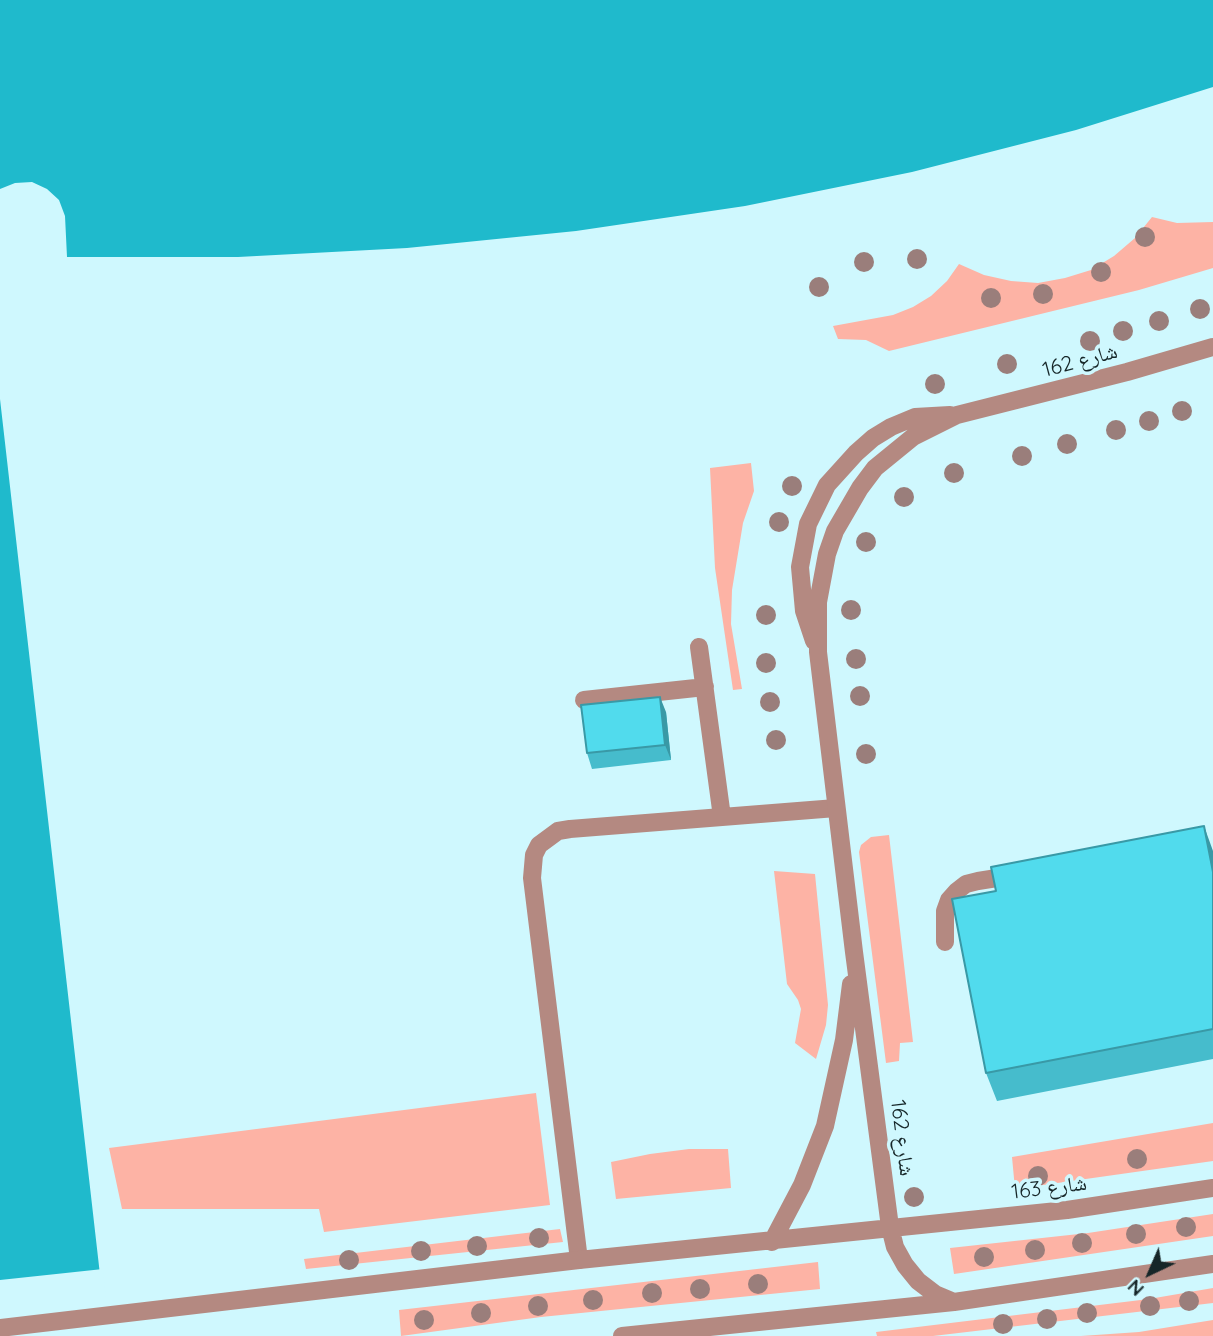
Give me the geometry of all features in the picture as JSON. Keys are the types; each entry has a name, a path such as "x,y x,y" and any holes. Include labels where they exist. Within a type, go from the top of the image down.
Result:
{"street":[{"name":"شارع 162","path":"818,652 804,611 800,567 808,524 827,485 873,438 915,417 957,415 1091,382 1213,347"},
{"name":"شارع 162","path":"954,1302 935,1294 918,1281 895,1247 890,1227 818,652 818,602 821,578 835,531 875,468 913,437 957,415"},
{"path":"699,647 722,817"},
{"path":"584,700 705,687"},
{"path":"579,1260 532,878 534,855 539,845 558,831 836,808"},
{"path":"945,943 945,911 949,900 957,891 966,884 978,881 1031,873"},
{"name":"شارع 162","path":"772,1242 802,1185 825,1126 844,1040 854,953"},
{"name":"شارع 163","path":"0,1328 579,1260 1067,1210 1213,1188"},
{"path":"622,1336 954,1302 1213,1264"}],"shaded area":[{"path":"1152,217 1177,223 1213,222 1213,268 1139,290 889,351 866,340 838,339 833,326 893,315 913,307 931,296 947,281 959,264 984,275 1038,283 1091,270 1114,256 1135,238"},
{"path":"751,463 754,491 743,523 732,590 731,624 742,689 733,690 715,568 710,468"},
{"path":"889,835 913,1042 900,1043 899,1061 886,1063 859,852 861,845 871,837"},
{"path":"774,871 815,874 828,1005 826,1025 816,1059 795,1043 801,1009 787,984"},
{"path":"536,1093 550,1205 324,1232 319,1209 122,1209 109,1148"},
{"path":"1213,1123 1213,1161 1015,1189 1012,1157"},
{"path":"689,1149 728,1149 731,1188 616,1199 611,1162"},
{"path":"1213,1214 1213,1236 954,1274 950,1248 1088,1233"},
{"path":"560,1229 563,1242 306,1269 304,1259"},
{"path":"818,1262 820,1289 541,1317 401,1336 399,1310"},
{"path":"1213,1288 1213,1303 933,1336 877,1336 876,1332 1149,1299"},
{"path":"1213,1320 1213,1336 1081,1336 1139,1332"}],"water":[{"path":"0,0 1213,0 1213,87 1076,130 912,172 745,206 576,231 407,248 238,257 67,257 65,216 59,200 47,189 32,182 15,183 0,189"},
{"path":"0,399 107,1336 0,1336"}],"pier":[{"path":"103,1269 110,1336 0,1336 0,1280"}],"building":[{"path":"660,697 665,745 587,753 581,705"},
{"path":"1204,826 1213,872 1213,1029 986,1073 952,899 996,891 991,867"}]}
